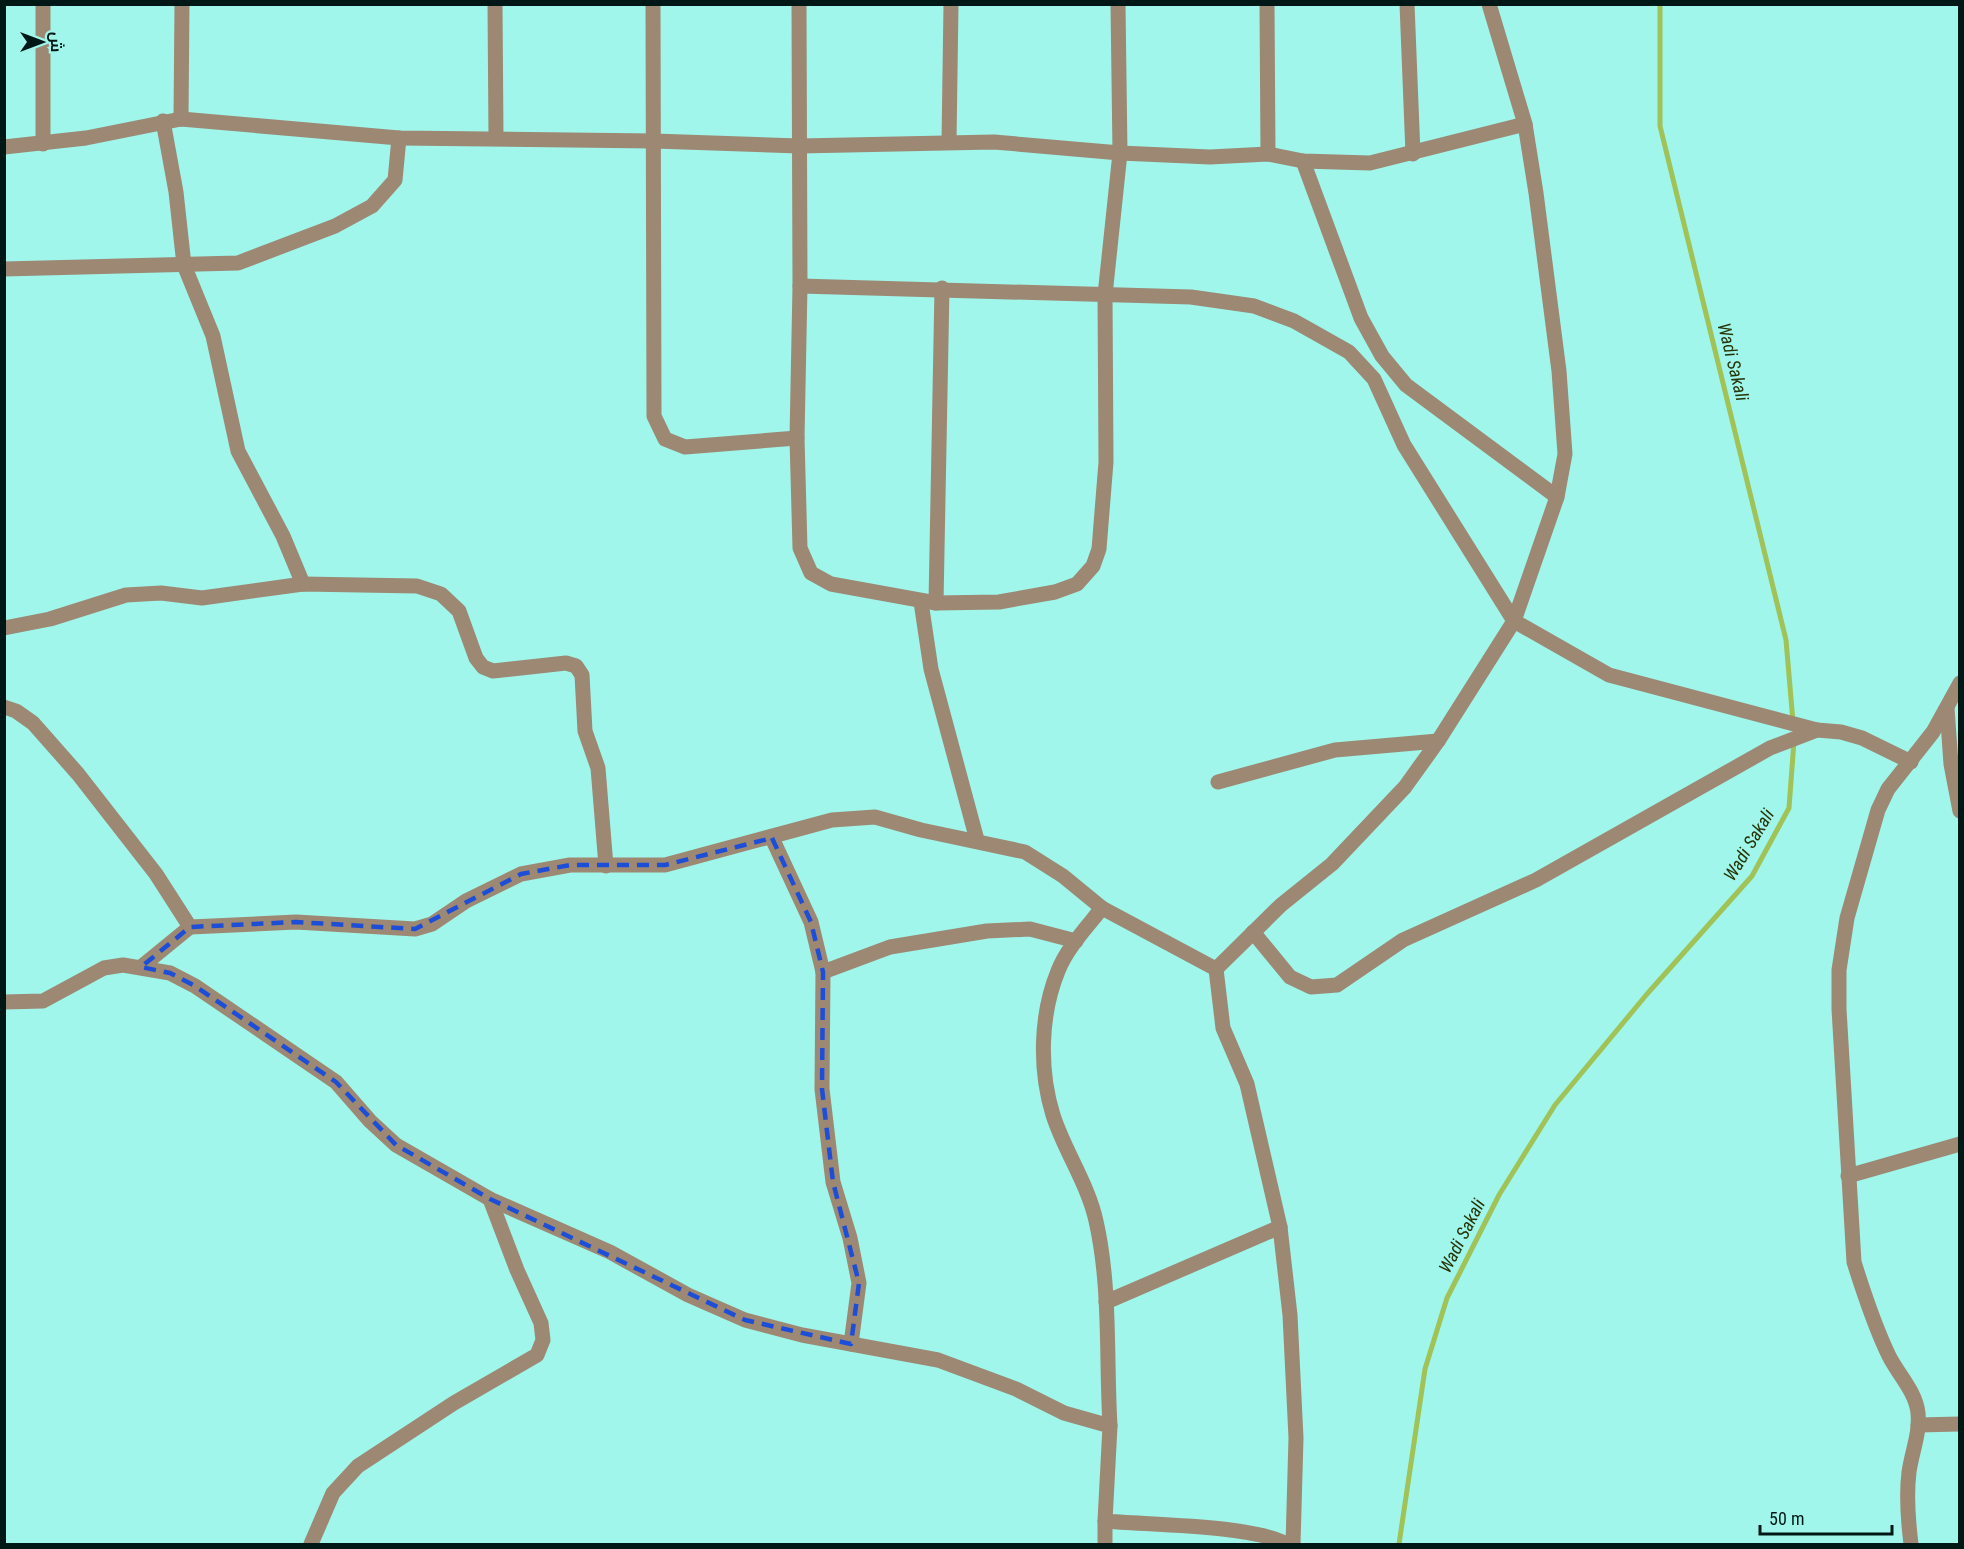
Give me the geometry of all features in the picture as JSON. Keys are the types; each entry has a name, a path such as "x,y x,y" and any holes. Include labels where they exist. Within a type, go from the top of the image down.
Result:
{"street":[{"path":"43,4 43,144"},
{"path":"181,118 182,4"},
{"path":"495,4 496,138"},
{"path":"653,4 654,417 665,439 685,447 797,438"},
{"path":"799,4 800,286 797,438 800,548 811,573 831,584 929,603 999,602 1055,592 1077,584 1093,567 1099,549 1106,462 1105,295 1120,153 1118,4"},
{"path":"949,142 951,4"},
{"path":"1267,4 1268,154"},
{"path":"1407,4 1407,66 1413,154"},
{"path":"1216,969 1281,905 1332,864 1405,787 1438,741 1514,621 1557,497 1565,454 1559,371 1525,124 1489,4"},
{"path":"4,147 43,144 181,118 399,138 654,141 799,146 994,142 1120,153 1210,157 1268,154 1303,161 1370,163 1525,124"},
{"path":"163,122 176,192 184,265 213,336 238,451 283,536 303,584"},
{"path":"4,269 238,263 335,226 372,206 394,180 399,138"},
{"path":"1303,161 1361,318 1382,356 1406,385 1557,497"},
{"path":"800,286 942,288 1191,297 1254,306 1294,321 1349,352 1374,379 1404,445 1514,621 1555,642 1609,675 1817,730 1841,732 1862,738 1911,762"},
{"path":"942,288 929,603 931,669 977,840"},
{"path":"1374,379 1382,356"},
{"path":"4,628 50,618 126,594 161,593 202,598 303,584 417,586 441,594 459,611 476,658 483,667 493,671 566,663 576,666 582,675 585,731 598,768 606,866"},
{"path":"1911,1545 1907,1509 1909,1470 1918,1439 1915,1401 1890,1358 1868,1308 1854,1262 1839,970 1847,918 1878,810 1888,789 1911,762 1947,708 1959,683"},
{"path":"4,707 16,711 33,723 78,774 156,874 190,927"},
{"path":"1947,708 1951,764 1959,811"},
{"path":"1253,932 1290,977 1311,987 1337,985 1403,940 1536,880 1770,748 1817,730"},
{"path":"1218,782 1335,750 1438,741"},
{"path":"141,967 190,927 296,922 415,929 432,924 466,901 521,874 570,865 665,865 832,820 875,817 921,830 977,840 1025,852 1063,876 1102,908 1216,969"},
{"path":"772,838 810,922 823,972 824,1101 833,1182 850,1238 859,1283 851,1344"},
{"path":"1102,908 1076,941 1058,970 1047,1009 1044,1039 1046,1083 1053,1115 1096,1220 1106,1302 1110,1426 1105,1545"},
{"path":"823,972 890,947 987,931 1030,929 1076,941"},
{"path":"4,1002 43,1001 105,969 123,965 170,973 195,986 336,1082 370,1121 396,1145 490,1199 610,1252 688,1295 745,1320 802,1335 938,1360 1016,1389 1064,1413 1110,1426"},
{"path":"1216,969 1223,1028 1247,1084 1280,1227 1290,1315 1295,1416 1293,1545"},
{"path":"1848,1176 1959,1144"},
{"path":"311,1545 333,1493 358,1466 454,1403 537,1355 543,1340 541,1323 517,1270 490,1199"},
{"path":"1106,1302 1280,1227"},
{"path":"1918,1425 1959,1424"},
{"path":"1105,1521 1244,1532 1276,1539 1286,1545"}],"highlighted area":[{"path":"772,838 811,922 823,972 822,1089 833,1182 859,1283 851,1344 745,1320 490,1199 396,1145 336,1082 195,986 170,973 141,967 190,927 296,922 415,929 521,874 570,865 665,865"}],"waterway":[{"name":"Wadi Sakali","path":"1660,4 1660,126 1786,640 1793,722"},
{"name":"Wadi Sakali","path":"1399,1544 1425,1369 1447,1298 1499,1195 1555,1105 1647,994 1752,876 1789,808 1794,741"}]}
